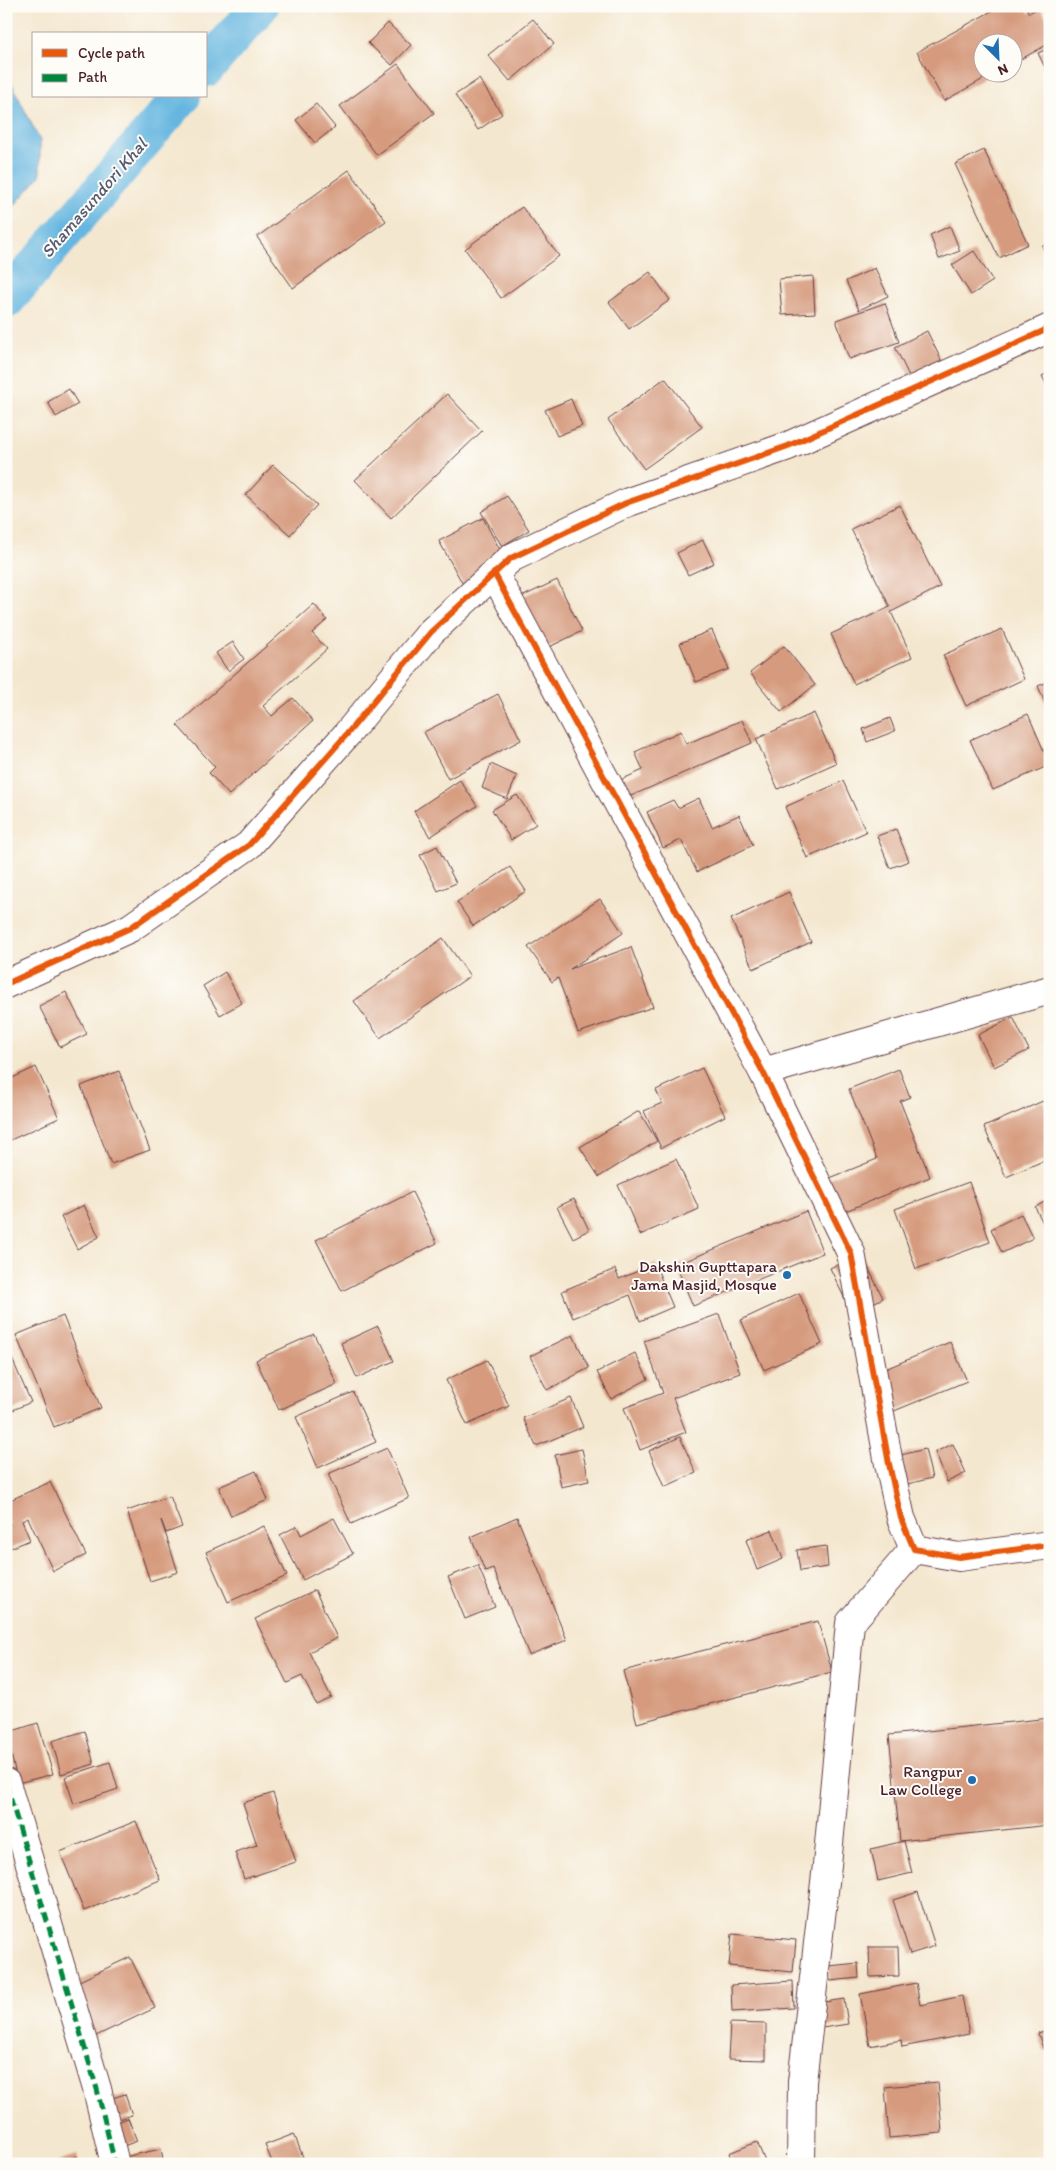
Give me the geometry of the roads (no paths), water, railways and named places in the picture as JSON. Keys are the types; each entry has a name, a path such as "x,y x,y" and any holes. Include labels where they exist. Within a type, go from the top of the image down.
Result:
{"street":[{"path":"6,984 130,928 249,845 347,734 431,632 511,558 626,503 788,446 1050,328"},
{"path":"494,573 763,1072 851,1253 888,1464 901,1518 914,1549"},
{"path":"763,1072 1050,990"},
{"path":"914,1549 959,1558 1050,1545"},
{"path":"801,2164 802,2082 827,1865 850,1622 914,1549"},
{"path":"6,1783 94,2080 115,2164"}],"water":[{"path":"6,72 40,141 40,176 6,215"}],"waterway":[{"name":"Shamasundori Khal","path":"208,66 260,6"},
{"name":"Shamasundori Khal","path":"6,300 180,98"}],"place":[{"name":"Dakshin Gupttapara Jama Masjid, Mosque","path":"787,1275"},
{"name":"Rangpur Law College","path":"972,1780"}]}
